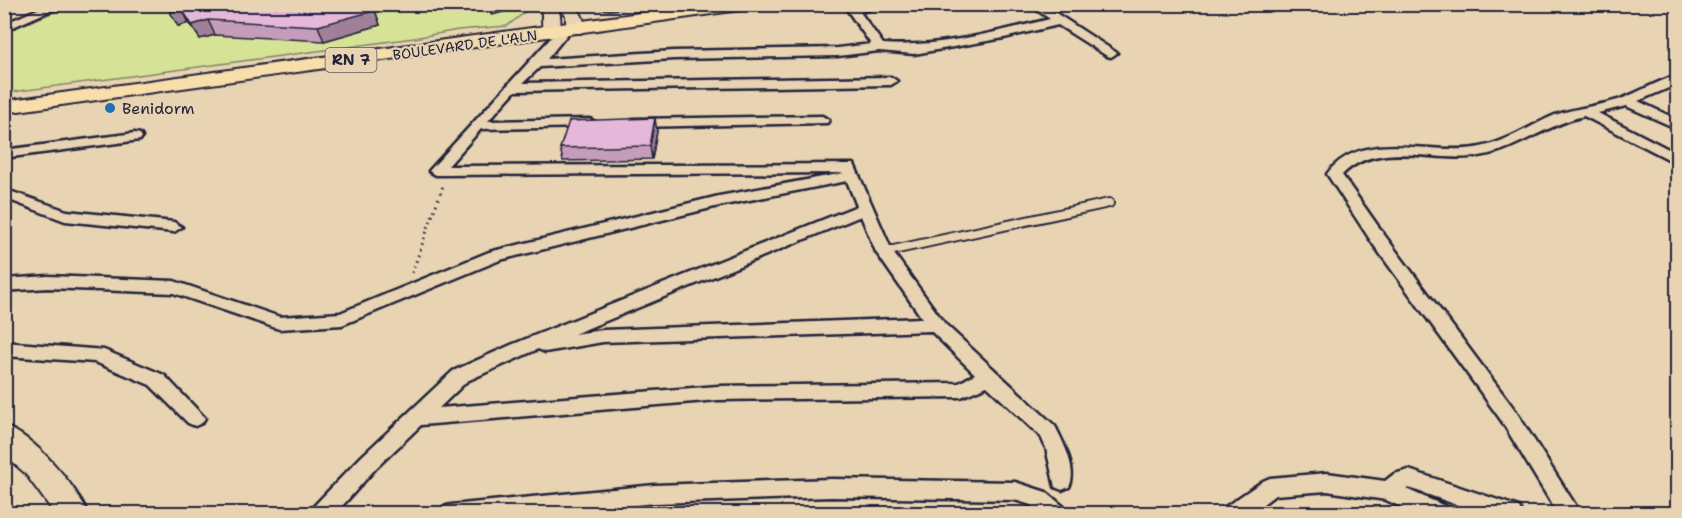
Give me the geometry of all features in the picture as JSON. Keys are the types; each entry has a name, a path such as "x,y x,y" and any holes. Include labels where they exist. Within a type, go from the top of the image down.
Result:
{"main road":[{"path":"548,4 552,14 564,23"},
{"name":"BOULEVARD DE L'ALN","path":"4,107 483,39 628,11 713,4"},
{"name":"BOULEVARD DE L'ALN","path":"564,23 747,4"},
{"name":"BOULEVARD DE L'ALN","path":"4,101 483,39"},
{"path":"4,438 36,464 73,513"}],"street":[{"path":"24,4 55,7"},
{"path":"879,47 851,8 886,4"},
{"path":"1033,4 1111,53"},
{"path":"4,28 55,7"},
{"path":"537,63 674,55 838,52 879,47 914,51 1058,21"},
{"path":"564,23 537,63 511,87 436,171 849,167 884,252 936,324 1048,432 1056,448 1062,481"},
{"path":"1570,513 1508,416 1379,240 1334,174 1341,164 1352,157 1375,152 1472,153 1490,149 1564,117 1627,102 1677,79"},
{"path":"511,87 891,81"},
{"path":"1627,102 1677,125"},
{"path":"1587,112 1677,160"},
{"path":"477,125 822,120"},
{"path":"4,153 135,136"},
{"path":"4,285 48,282 174,287 279,323 342,318 495,256 719,201 852,176"},
{"path":"4,193 65,216 174,227"},
{"path":"321,513 368,464 460,376 517,350 867,208"},
{"path":"517,350 603,336 936,324"},
{"path":"4,349 97,356 157,380 195,418"},
{"path":"419,417 717,393 961,390 989,376"},
{"path":"1389,490 1401,480 1409,479 1511,513"},
{"path":"1233,513 1270,487 1327,482 1389,490 1439,513"},
{"path":"451,513 655,494 832,488 1015,490 1038,498 1056,513"}],"lane":[{"path":"594,4 628,11"},
{"path":"884,252 1109,203"}],"path":[{"path":"405,293 448,170"}],"green space":[{"path":"72,5 534,5 507,26 458,30 414,38 5,93 4,32"}],"building":[{"path":"167,4 255,4 323,9 373,4 374,11 318,26 208,20 192,25 182,9 170,12"},
{"path":"655,118 650,146 560,148 569,121"}],"place":[{"name":"Benidorm","path":"110,108"}]}
